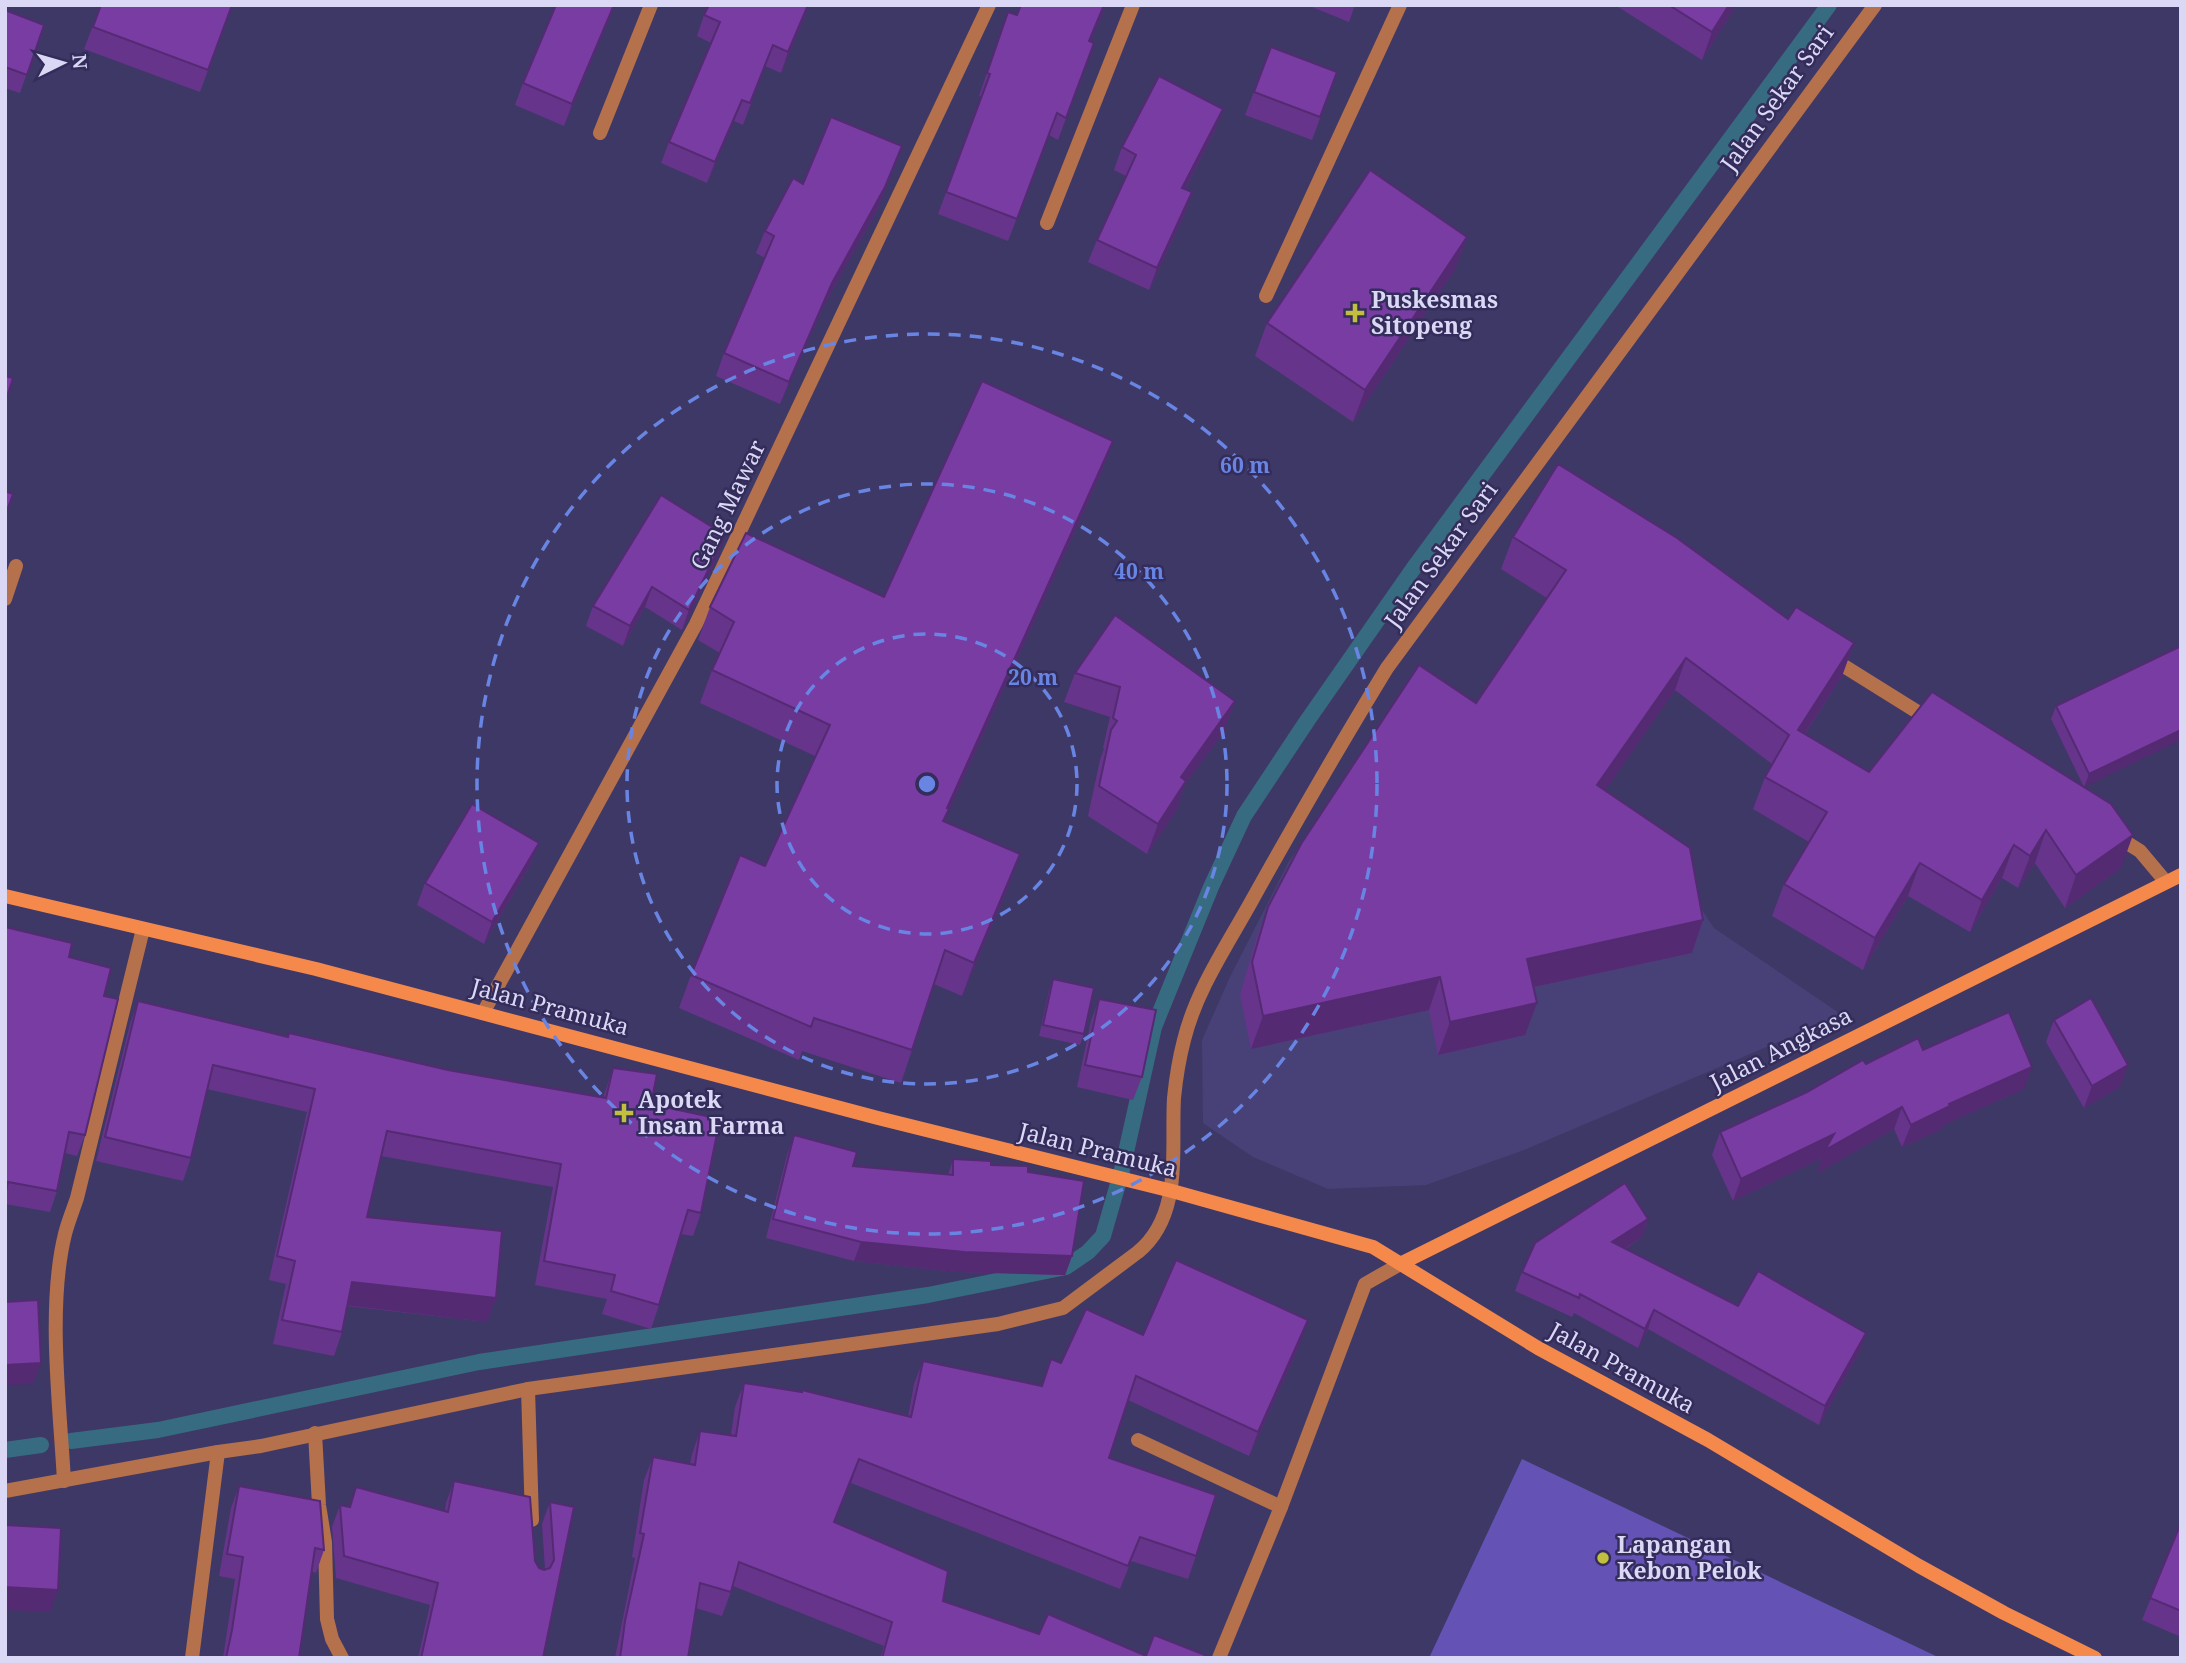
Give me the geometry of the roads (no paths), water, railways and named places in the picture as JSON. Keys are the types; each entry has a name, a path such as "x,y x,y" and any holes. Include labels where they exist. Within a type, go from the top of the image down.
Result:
{"street":[{"path":"600,133 652,5"},
{"name":"Gang Mawar","path":"483,1013 696,624 989,5"},
{"path":"1047,223 1133,5"},
{"path":"1266,296 1400,5"},
{"name":"Jalan Sekar Sari","path":"5,1491 261,1446 528,1389 998,1324 1063,1308 1148,1244 1172,1191 1177,1068 1192,1010 1331,760 1380,680 1538,474 1875,5"},
{"path":"5,599 16,566"},
{"path":"1824,653 1941,726"},
{"path":"2105,829 2140,851 2166,882"},
{"name":"Jalan Angkasa","path":"1402,1263 2181,875"},
{"name":"Jalan Pramuka","path":"5,896 316,969 878,1118 1138,1182 1373,1247 1538,1348 1707,1440 1874,1540 2004,1613 2092,1657"},
{"path":"64,1481 57,1344 58,1275 65,1235 77,1198 143,929"},
{"path":"1219,1658 1281,1507 1365,1284 1402,1263"},
{"path":"528,1389 532,1532"},
{"path":"314,1433 319,1505 325,1542 327,1619 332,1639 342,1658"},
{"path":"1138,1440 1281,1507"},
{"path":"192,1658 218,1452"}],"waterway":[{"path":"71,1441 158,1430 479,1362 928,1295 1066,1267 1088,1252 1103,1236 1122,1170 1154,1027 1211,887 1244,816 1413,569 1829,5"},
{"path":"5,1450 41,1445"}],"place":[{"name":"Puskesmas Sitopeng","path":"1355,313"},
{"name":"Apotek Insan Farma","path":"624,1113"},
{"name":"Lapangan Kebon Pelok","path":"1603,1558"}]}
